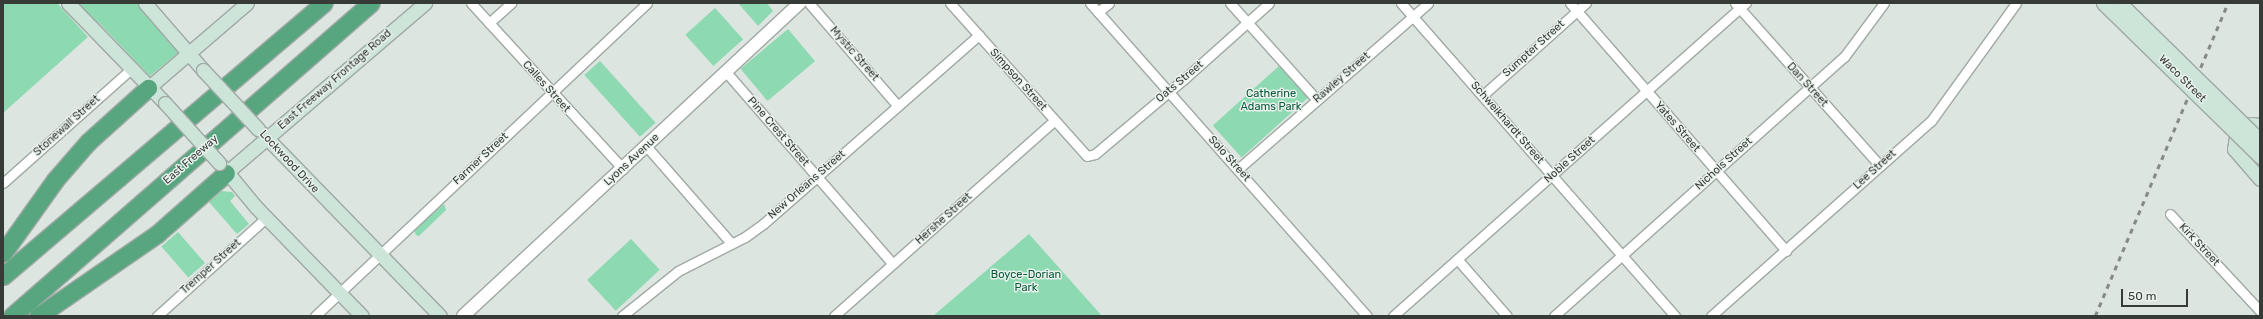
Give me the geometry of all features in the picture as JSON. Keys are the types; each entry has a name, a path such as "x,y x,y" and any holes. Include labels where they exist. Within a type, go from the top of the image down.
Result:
{"highway":[{"path":"3,276 324,3"},
{"name":"East Freeway","path":"12,316 371,3"},
{"path":"3,253 55,180 88,142 148,88"},
{"path":"38,316 157,234 223,168"}],"main road":[{"path":"68,3 164,103 266,218 362,316"},
{"name":"Lockwood Drive","path":"145,3 203,70 262,134 379,256 440,316"},
{"path":"148,88 247,3"},
{"name":"East Freeway Frontage Road","path":"223,168 262,134 425,3"},
{"name":"Waco Street","path":"2102,3 2260,157"},
{"name":"Waco Street","path":"2120,3 2260,140"},
{"path":"2260,125 2251,124 2236,137 2234,149 2260,179"}],"street":[{"name":"Calles Street","path":"471,3 551,93 623,169"},
{"path":"489,23 511,3"},
{"name":"Farmer Street","path":"315,316 647,3"},
{"name":"Lyons Avenue","path":"463,316 647,147 800,3"},
{"name":"Mystic Street","path":"809,3 898,106"},
{"name":"Simpson Street","path":"950,3 1054,121 1087,156"},
{"name":"Solo Street","path":"1090,3 1238,169 1363,315"},
{"path":"1098,12 1109,3"},
{"path":"1230,3 1317,100"},
{"name":"Oats Street","path":"1087,156 1095,154 1170,92 1269,3"},
{"name":"Schweikhardt Street","path":"1400,3 1483,95 1675,316"},
{"name":"Rawley Street","path":"1238,169 1428,3"},
{"name":"Yates Street","path":"1570,3 1786,251"},
{"name":"Sumpter Street","path":"1483,95 1586,3"},
{"name":"Nichols Street","path":"1554,316 1844,57 1884,3"},
{"name":"Lee Street","path":"1711,316 1931,121 2016,3"},
{"name":"Dan Street","path":"1740,5 1809,87 1880,166"},
{"name":"Noble Street","path":"1393,316 1647,92 1740,5"},
{"name":"New Orleans Street","path":"622,316 678,271 763,224 979,35"},
{"name":"Stonewall Street","path":"3,183 131,69"},
{"name":"Pine Crest Street","path":"726,72 893,264"},
{"name":"Hershe Street","path":"834,316 1054,121"},
{"path":"647,147 731,243"},
{"name":"Kirk Street","path":"2170,214 2260,311"},
{"name":"Tremper Street","path":"157,316 266,218"},
{"path":"1458,260 1507,316"}],"green space":[{"path":"3,3 57,3 88,37 3,113"},
{"path":"76,3 138,3 179,52 150,76 100,24"},
{"path":"738,3 767,3 773,11 758,26"},
{"path":"715,8 743,39 713,66 685,35"},
{"path":"788,29 815,61 768,101 741,69"},
{"path":"600,61 656,123 640,137 584,75"},
{"name":"Catherine Adams Park","path":"1279,66 1308,98 1242,158 1213,126"},
{"path":"222,191 232,192 235,196 230,201 249,224 237,234 209,202"},
{"path":"444,204 446,210 419,236 416,235 414,230"},
{"path":"178,232 205,263 188,277 161,246"},
{"name":"Boyce-Dorian Park","path":"1029,234 1102,316 933,316"},
{"path":"631,239 660,270 616,311 587,280"}],"railway":[{"path":"2095,316 2228,3"}]}
